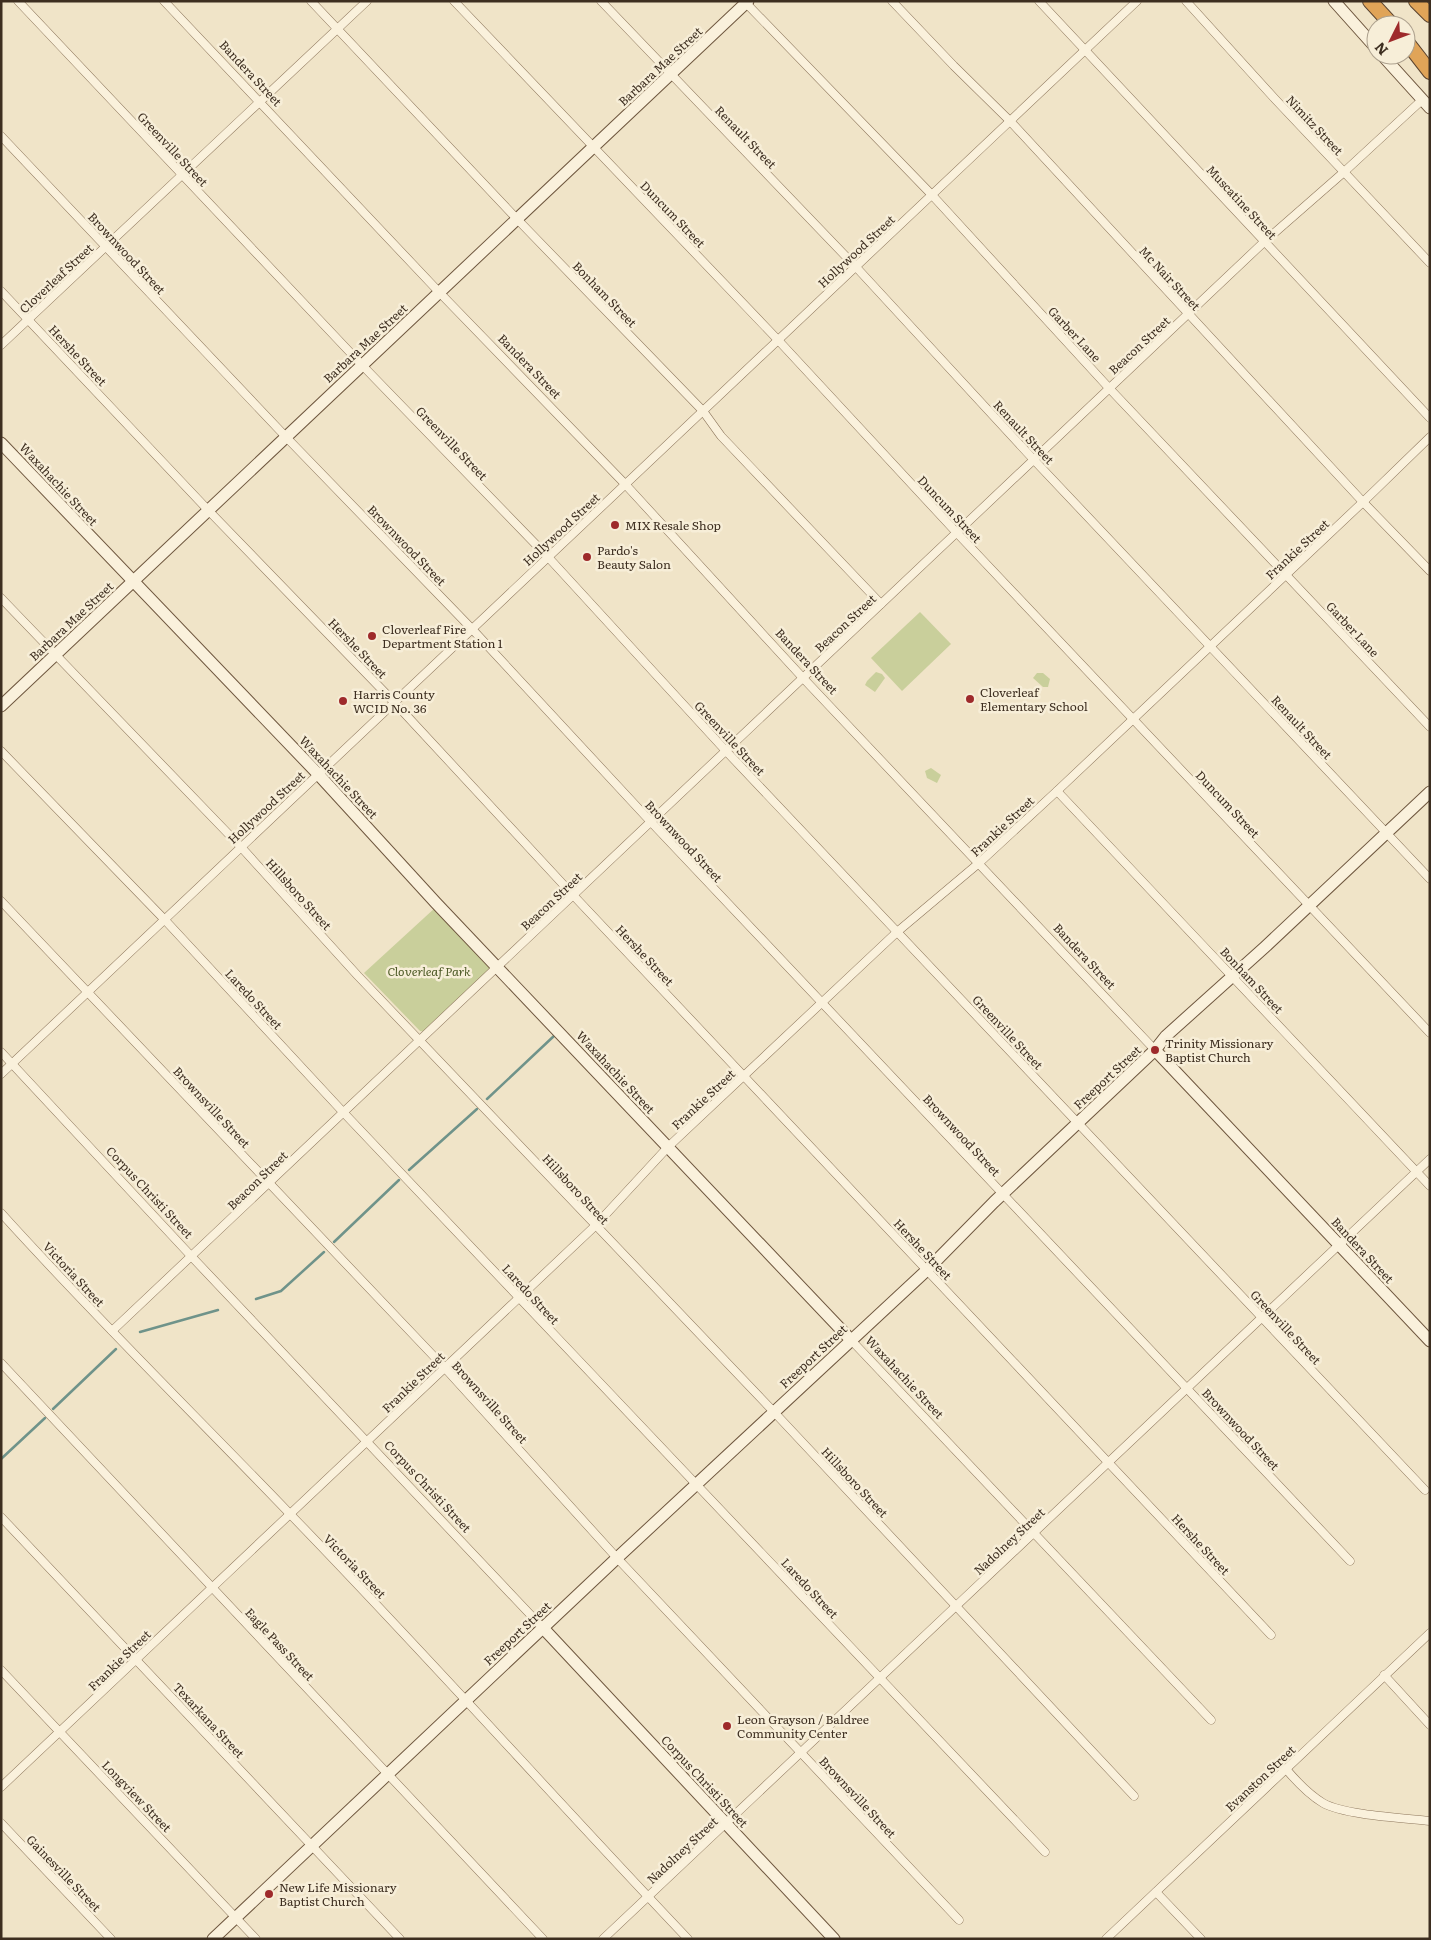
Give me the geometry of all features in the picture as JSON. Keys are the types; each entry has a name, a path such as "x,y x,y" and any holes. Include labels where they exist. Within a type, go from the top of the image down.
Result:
{"highway":[{"path":"1370,1 1383,15"},
{"path":"1416,1 1430,15"},
{"path":"1416,50 1430,64"},
{"path":"1416,53 1430,72"}],"street":[{"name":"Greenville Street","path":"18,1 362,365 548,557 726,751 1425,1490"},
{"name":"Bandera Street","path":"164,1 439,292 625,484 803,678 1430,1341"},
{"name":"Bonham Street","path":"311,1 702,411 721,436 881,604"},
{"name":"Cloverleaf Street","path":"1,345 367,1"},
{"name":"Duncum Street","path":"454,1 778,340 957,533 1430,1033"},
{"name":"Renault Street","path":"601,1 856,267 1034,460 1430,879"},
{"name":"Mc Nair Street","path":"892,1 1010,121 1430,572"},
{"name":"Muscatine Street","path":"1039,1 1430,418"},
{"name":"Hollywood Street","path":"1,1074 1137,1"},
{"name":"Nimitz Street","path":"1186,1 1430,263"},
{"path":"1334,1 1366,37"},
{"name":"Barbara Mae Street","path":"1,706 746,2"},
{"name":"Garber Lane","path":"746,2 932,195 1110,388 1430,727"},
{"path":"1391,65 1426,104"},
{"name":"Beacon Street","path":"112,1331 1264,242 1426,104"},
{"name":"Brownwood Street","path":"1,136 286,437 472,629 650,822 1350,1561"},
{"name":"Hershe Street","path":"1,291 208,510 394,702 573,896 1272,1634"},
{"name":"Frankie Street","path":"1,1787 595,1226 668,1147 897,932 979,863 1057,791 1430,437"},
{"name":"Waxahachie Street","path":"1,443 132,582 318,774 497,967 1211,1720"},
{"name":"Hillsboro Street","path":"1,598 241,847 595,1226 774,1412 1134,1796"},
{"name":"Laredo Street","path":"1,751 164,919 519,1298 1045,1852"},
{"name":"Bonham Street","path":"1057,791 1430,1186"},
{"name":"Freeport Street","path":"213,1939 616,1558 927,1270 1002,1194 1155,1050 1166,1036 1430,792"},
{"name":"Brownsville Street","path":"1,901 444,1368 616,1558 959,1920"},
{"name":"Corpus Christi Street","path":"1,1052 834,1939"},
{"name":"Nadolney Street","path":"603,1939 1430,1159"},
{"name":"Victoria Street","path":"1,1213 440,1672 688,1939"},
{"name":"Eagle Pass Street","path":"1,1363 543,1939"},
{"name":"Texarkana Street","path":"1,1516 400,1939"},
{"name":"Evanston Street","path":"1106,1939 1430,1633"},
{"name":"Longview Street","path":"1,1670 256,1939"},
{"path":"1384,1676 1430,1725"},
{"path":"1286,1769 1303,1789 1324,1804 1341,1810 1430,1821"},
{"name":"Gainesville Street","path":"1,1823 111,1939"},
{"path":"1156,1892 1201,1939"}],"green space":[{"path":"920,612 951,644 902,691 871,658"},
{"path":"876,672 882,674 885,678 875,692 865,685"},
{"path":"1037,673 1043,673 1050,679 1048,687 1043,687 1033,678"},
{"path":"931,768 941,775 937,783 927,778 925,771"},
{"name":"Cloverleaf Park","path":"436,907 492,969 426,1032 420,1031 364,973"}],"waterway":[{"path":"487,1099 555,1035"},
{"path":"409,1170 477,1109"},
{"path":"334,1242 399,1180"},
{"path":"256,1299 281,1291 324,1252"},
{"path":"140,1332 218,1310"},
{"path":"53,1409 116,1349"},
{"path":"1,1459 45,1418"}],"place":[{"name":"MIX Resale Shop","path":"615,525"},
{"name":"Pardo's Beauty Salon","path":"587,557"},
{"name":"Cloverleaf Fire Department Station 1","path":"372,636"},
{"name":"Cloverleaf Elementary School","path":"970,699"},
{"name":"Harris County WCID No. 36","path":"343,701"},
{"name":"Trinity Missionary Baptist Church","path":"1155,1050"},
{"name":"Leon Grayson / Baldree Community Center","path":"727,1726"},
{"name":"New Life Missionary Baptist Church","path":"269,1894"}]}
